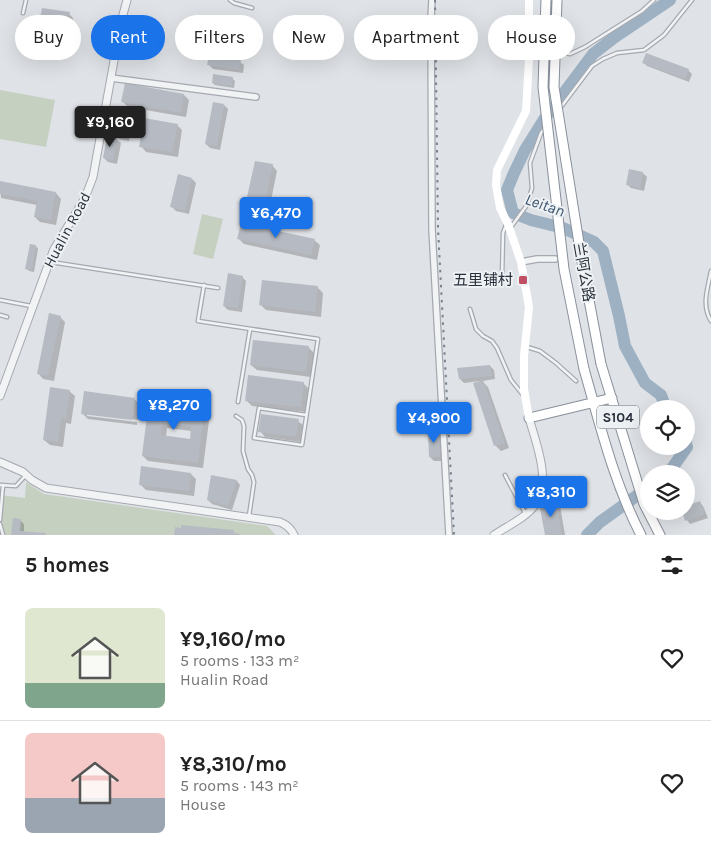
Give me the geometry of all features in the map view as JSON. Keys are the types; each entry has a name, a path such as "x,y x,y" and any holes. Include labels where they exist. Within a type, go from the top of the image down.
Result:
{"highway":[{"name":"兰阿公路","path":"546,0 543,87 564,269 584,368 616,474 630,514 640,535"},
{"name":"兰阿公路","path":"557,0 554,87 583,268 602,364 644,504 660,535"},
{"path":"529,418 612,398"}],"main road":[{"path":"529,0 529,15"},
{"path":"528,60 526,110 496,170 496,185 500,208 509,225 521,262 529,308 525,346 524,388 529,418"}],"street":[{"name":"Hualin Road","path":"0,396 49,262 59,241 78,211 93,177 126,0"},
{"path":"432,0 430,18 432,229 449,535"},
{"path":"111,78 256,97"},
{"path":"521,262 537,259 555,259"},
{"path":"494,535 535,506 541,494 543,477 529,418"},
{"path":"0,462 23,472 40,485 54,490 280,522 291,529 294,535"}],"lane":[{"path":"23,13 26,0"},
{"path":"230,0 252,8"},
{"path":"575,52 642,11 654,0"},
{"path":"502,278 503,232 527,205 532,188 530,163 541,133 592,66 617,53 644,50 664,35 692,0"},
{"path":"49,262 218,288"},
{"path":"711,271 705,305 711,321"},
{"path":"204,286 198,321 318,339 302,445 254,438 259,408 306,415"},
{"path":"0,300 33,306"},
{"path":"470,309 476,329 492,341 497,348 511,380 525,398"},
{"path":"0,315 7,317"},
{"path":"238,402 250,329"},
{"path":"525,346 540,351 576,381"},
{"path":"236,416 242,420 244,426 243,450 254,482 249,518"},
{"path":"0,520 2,485 16,486 26,475"},
{"path":"506,475 525,514"},
{"path":"0,524 3,535"}],"green space":[{"path":"0,90 55,100 46,147 0,139"},
{"path":"202,214 223,219 213,259 193,254"},
{"path":"26,482 44,494 267,526 276,535 0,535 0,495 25,498"}],"building":[{"path":"42,8 70,12 69,15 41,15"},
{"path":"646,53 689,69 685,79 642,63"},
{"path":"208,60 241,60 239,70 207,65"},
{"path":"213,74 233,77 232,86 212,83"},
{"path":"125,83 184,94 181,113 121,102"},
{"path":"213,102 224,104 217,146 205,144"},
{"path":"114,111 125,113 122,129 128,130 127,139 116,137 118,128 111,127"},
{"path":"144,118 178,124 172,152 139,147"},
{"path":"107,136 117,138 113,160 103,158"},
{"path":"255,161 273,164 263,210 245,206"},
{"path":"629,169 643,172 640,188 626,185"},
{"path":"178,174 192,178 185,211 170,207"},
{"path":"0,181 56,192 51,220 34,217 37,201 0,194"},
{"path":"241,223 315,239 311,255 237,239"},
{"path":"30,244 36,245 32,270 25,269"},
{"path":"228,273 243,276 238,308 223,306"},
{"path":"262,280 318,286 315,312 259,305"},
{"path":"49,313 61,316 48,376 37,374"},
{"path":"253,340 309,346 306,372 250,365"},
{"path":"490,365 492,376 459,379 457,368"},
{"path":"248,375 304,382 301,407 245,401"},
{"path":"483,380 505,443 494,446 473,383"},
{"path":"50,387 70,390 66,419 61,419 58,442 43,440"},
{"path":"84,391 135,398 132,420 81,414"},
{"path":"149,399 205,406 198,463 142,456","holes":["162,423 191,427 190,439 161,435"]},
{"path":"261,414 299,419 296,437 258,432"},
{"path":"439,430 440,457 429,457 428,431"},
{"path":"141,466 191,473 189,491 139,485"},
{"path":"211,475 237,480 228,506 207,500"},
{"path":"556,500 562,535 545,535 539,503"},
{"path":"700,501 705,514 695,518 695,503"},
{"path":"13,518 21,519 20,531 46,533 46,535 11,535"},
{"path":"181,525 234,530 234,533 240,535 174,535 175,527 181,528"}],"waterway":[{"name":"Leitan","path":"663,400 661,395 645,383 625,346 603,251 594,242 563,228 531,220 513,213 507,190 525,150 545,118 593,54 670,0"},
{"name":"Leitan","path":"674,465 681,455"},
{"name":"Leitan","path":"587,535 600,522 640,493"}],"railway":[{"path":"435,0 438,228 454,535"}],"place":[{"name":"五里铺村","path":"523,280"}]}
